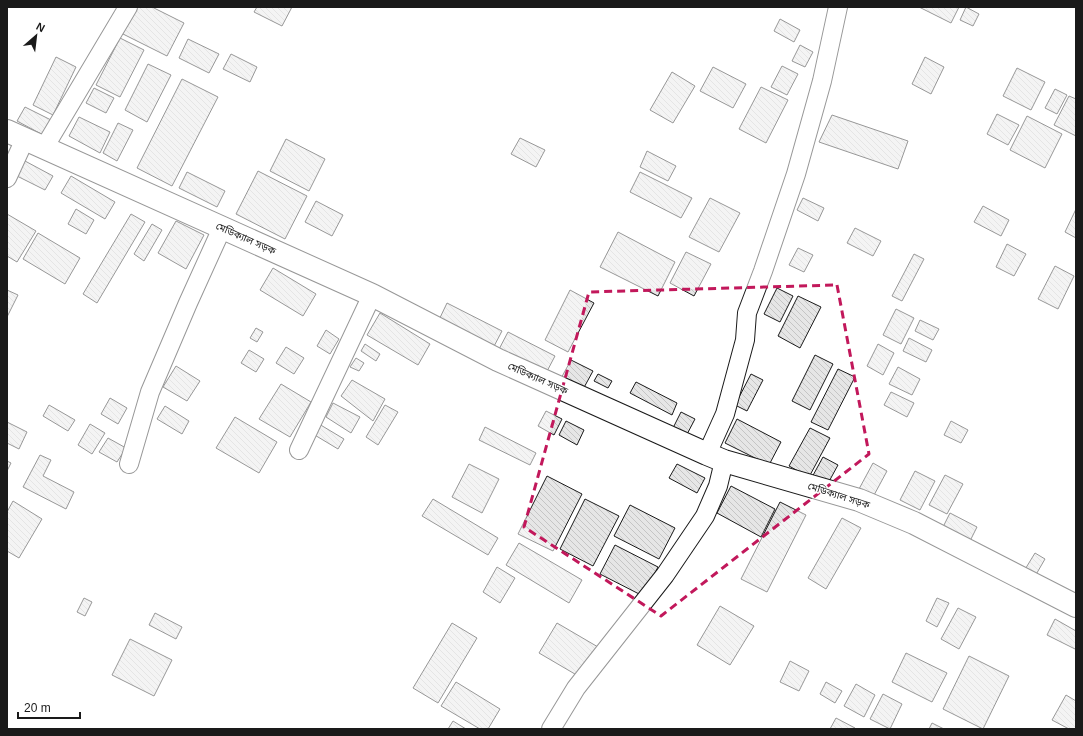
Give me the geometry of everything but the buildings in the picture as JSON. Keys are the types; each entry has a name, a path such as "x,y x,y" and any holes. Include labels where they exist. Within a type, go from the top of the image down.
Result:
{"main road":[{"name":"মেডিক্যাল সড়ক","path":"25,139 372,296 498,360 716,458 859,500 914,523 1076,606"}],"street":[{"path":"7,178 25,139 128,7"},
{"path":"551,729 576,688 665,575 705,516 718,486 716,458 725,414 745,340 747,313 763,271 798,167 822,81 838,7"},
{"path":"130,464 150,392 222,228"},
{"path":"299,450 372,296"}],"highlighted area":[{"path":"837,285 869,454 661,616 524,527 589,292"}]}
